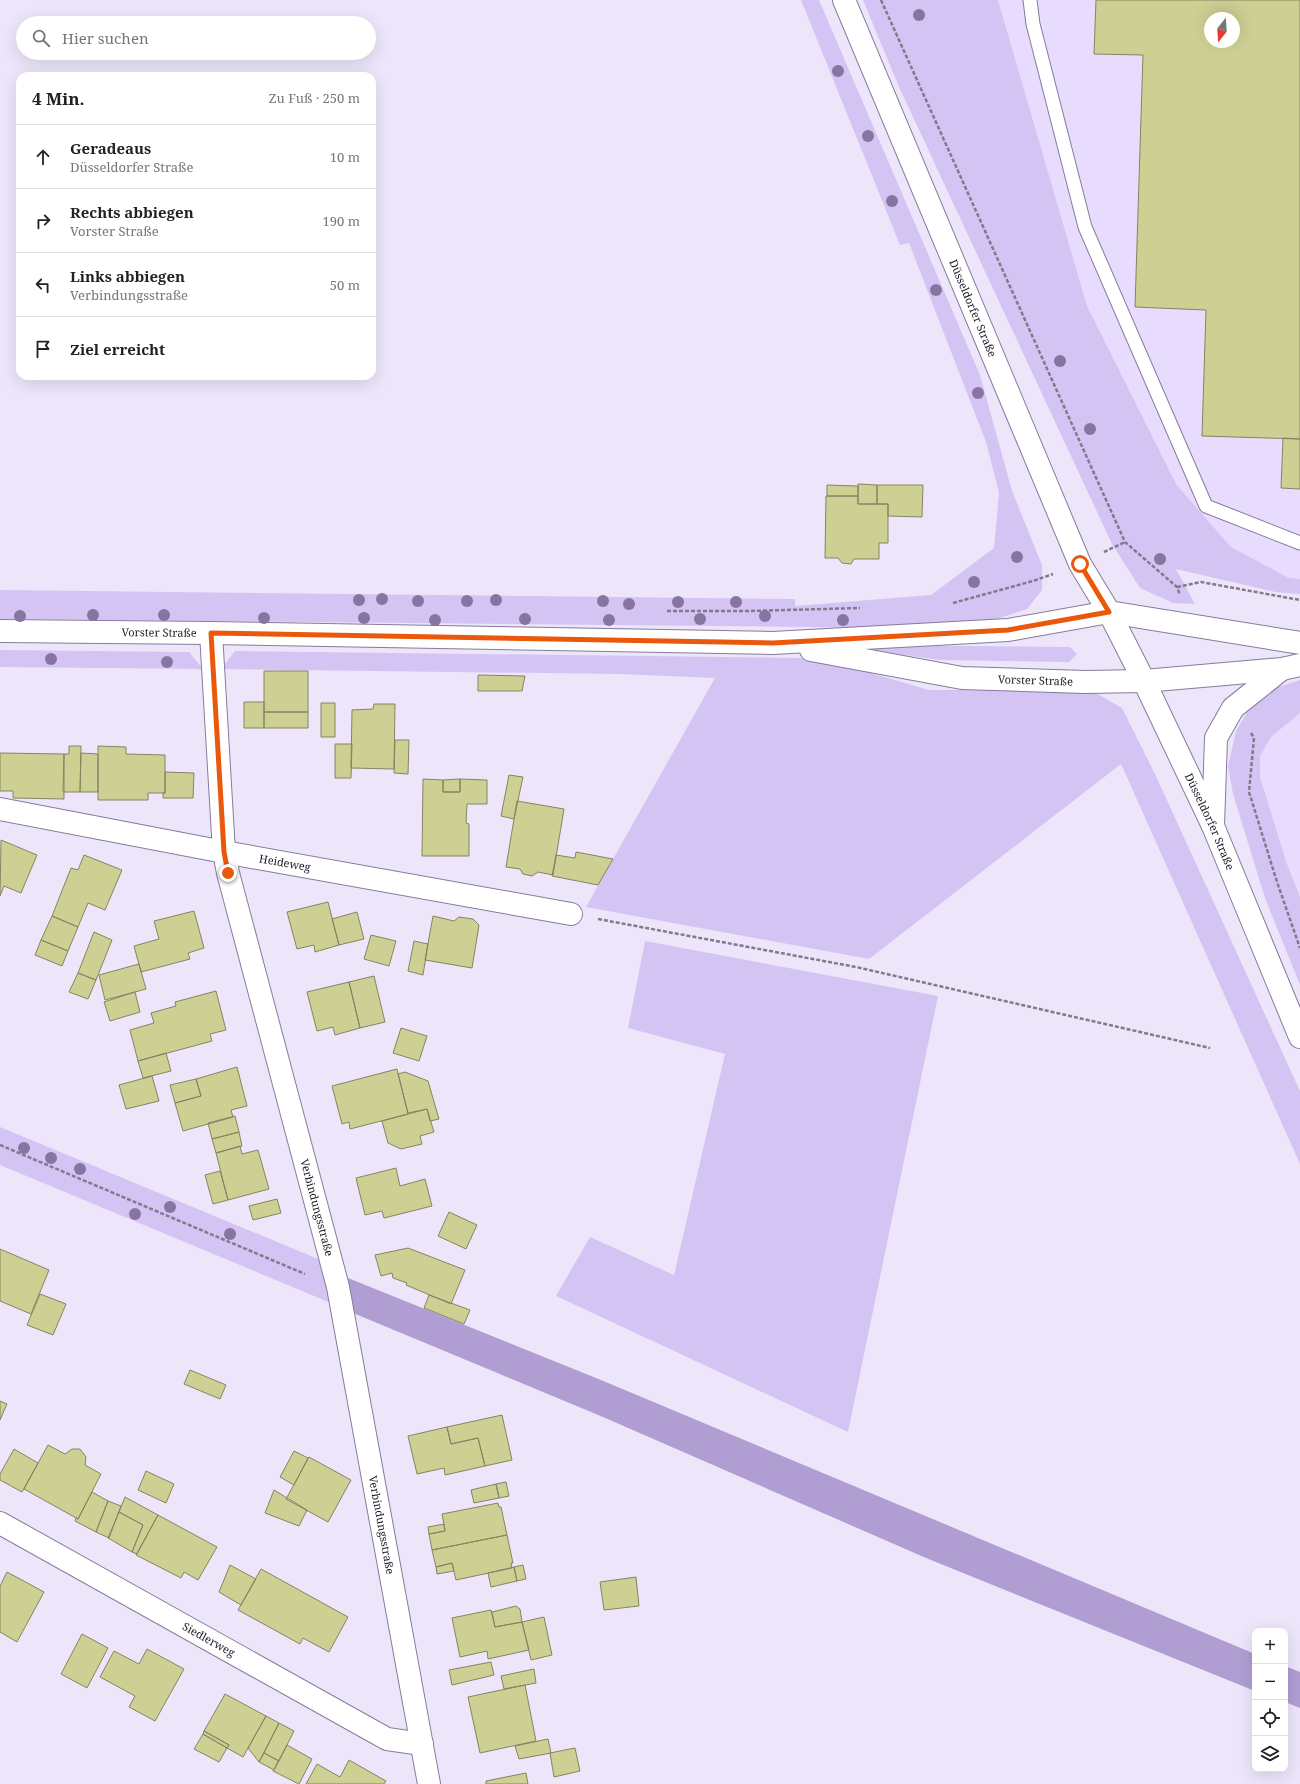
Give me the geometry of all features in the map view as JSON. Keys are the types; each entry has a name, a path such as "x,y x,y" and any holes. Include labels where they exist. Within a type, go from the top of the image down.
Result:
{"street":[{"name":"Düsseldorfer Straße","path":"844,0 1080,564 1109,612 1144,681 1213,826 1300,1037"},
{"name":"Vorster Straße","path":"0,631 211,633 773,643 1008,630 1109,612"},
{"path":"1109,612 1300,643"},
{"name":"Verbindungsstraße","path":"211,633 224,852 228,873 338,1287 429,1784"},
{"name":"Vorster Straße","path":"773,643 962,678 1085,682 1144,681 1291,667"},
{"path":"1213,826 1216,738 1233,708 1291,667"},
{"name":"Heideweg","path":"0,809 224,852 571,914"},
{"name":"Siedlerweg","path":"0,1523 387,1739 422,1744"}],"lane":[{"path":"1030,0 1033,24 1085,226 1206,506 1300,543"}],"path":[{"path":"881,0 1125,542 1080,564 1033,581 946,606"},
{"path":"1177,587 1201,582 1300,600"},
{"path":"661,611 749,612 867,608"},
{"path":"1233,708 1254,738 1249,792 1277,882 1300,948"},
{"path":"571,914 856,967 1210,1048"},
{"path":"0,1145 338,1287"}],"shaded area":[{"path":"801,0 819,0 980,375 1012,491 1042,565 1042,590 1027,609 991,621 910,628 0,619 0,590 795,599 795,606 931,595 994,548 999,493 986,442 909,243 900,245"},
{"path":"863,0 998,0 1087,306 1176,484 1231,547 1289,578 1300,579 1300,594 1275,592 1176,569 1195,604 1173,603 1140,588 1112,544 899,87"},
{"path":"998,0 1300,0 1300,579 1289,578 1231,547 1176,484 1087,306"},
{"path":"842,646 1070,647 1077,654 1069,662 940,660"},
{"path":"0,650 189,652 203,669 0,667"},
{"path":"235,651 803,658 857,669 929,690 1069,690 1096,693 1122,708 1155,774 1300,1091 1300,1164 1121,764 869,959 586,907 715,678 619,674 221,669"},
{"path":"1300,680 1300,713 1271,737 1260,756 1260,777 1287,864 1300,897 1300,985 1265,898 1233,794 1228,766 1236,731 1252,704 1269,690"},
{"path":"1300,713 1300,897 1287,864 1260,777 1260,756 1271,737"},
{"path":"645,941 938,996 848,1432 556,1296 590,1237 674,1275 725,1054 628,1028"},
{"path":"0,1127 323,1261 331,1303 0,1165"},
{"path":"348,1278 601,1380 1252,1653 1252,1690 926,1558 603,1417 353,1313"},
{"path":"1288,1667 1300,1672 1300,1708 1288,1703"}],"building":[{"path":"1096,0 1300,0 1300,439 1202,436 1206,310 1135,307 1143,55 1094,54"},
{"path":"1283,438 1300,439 1300,489 1281,488"},
{"path":"858,484 877,485 877,504 858,504"},
{"path":"827,485 858,486 858,496 827,496"},
{"path":"877,485 923,485 922,517 888,516 888,504 877,504"},
{"path":"826,496 858,496 858,504 888,504 888,543 879,543 879,559 854,559 851,564 842,563 838,558 825,558"},
{"path":"264,671 308,671 308,712 264,712"},
{"path":"478,675 525,676 522,691 478,691"},
{"path":"244,702 264,702 264,728 244,728"},
{"path":"321,703 335,703 335,737 321,737"},
{"path":"374,704 395,704 394,769 351,768 352,710 373,709"},
{"path":"264,712 308,712 308,728 264,728"},
{"path":"395,740 409,740 408,774 394,773"},
{"path":"335,744 352,744 351,778 335,778"},
{"path":"69,746 81,746 80,792 63,792 64,754 69,754"},
{"path":"98,746 126,747 126,754 165,755 165,793 148,793 148,800 98,800"},
{"path":"0,753 64,754 64,799 13,798 13,791 0,791"},
{"path":"81,753 98,754 98,792 80,792"},
{"path":"165,772 194,773 193,798 163,798 163,793 165,793"},
{"path":"509,775 523,777 514,819 501,816"},
{"path":"423,779 443,780 443,792 460,792 460,779 487,780 487,804 467,804 466,823 469,824 469,856 422,856"},
{"path":"460,779 460,792 443,792 443,780"},
{"path":"517,801 564,809 553,875 538,872 532,876 523,874 520,869 506,867"},
{"path":"1,840 37,855 21,893 4,886 0,896"},
{"path":"576,852 613,859 598,885 552,876 556,855 575,858"},
{"path":"84,855 122,870 105,910 88,903 78,927 52,916 71,868 78,870"},
{"path":"328,902 339,945 315,952 314,945 297,949 287,912"},
{"path":"194,911 204,948 188,953 190,959 141,972 134,946 159,939 154,921"},
{"path":"357,912 364,939 339,945 332,919"},
{"path":"52,916 78,927 68,951 41,940"},
{"path":"433,916 454,921 459,917 473,919 479,925 472,968 425,960"},
{"path":"94,932 112,940 96,980 78,973"},
{"path":"371,935 396,941 389,966 364,959"},
{"path":"41,940 68,951 62,966 35,955"},
{"path":"414,941 428,944 423,975 408,971"},
{"path":"139,964 146,989 105,1000 99,975"},
{"path":"78,973 96,980 88,999 69,992"},
{"path":"374,976 385,1022 360,1028 349,982"},
{"path":"349,982 360,1028 335,1035 333,1027 317,1031 307,992"},
{"path":"216,991 226,1030 210,1034 212,1041 138,1061 130,1030 154,1023 151,1013 176,1006 175,1002"},
{"path":"135,992 140,1012 110,1021 104,1002"},
{"path":"401,1028 427,1036 419,1061 393,1053"},
{"path":"166,1053 171,1071 143,1078 138,1061"},
{"path":"237,1067 247,1106 231,1110 233,1117 183,1131 175,1103 201,1096 196,1079"},
{"path":"397,1069 408,1114 350,1129 349,1122 342,1124 332,1086"},
{"path":"405,1072 428,1081 439,1119 430,1121 427,1109 408,1113 398,1074"},
{"path":"152,1076 159,1101 126,1109 119,1085"},
{"path":"196,1079 201,1096 175,1103 170,1085"},
{"path":"427,1109 434,1132 420,1136 422,1144 401,1149 388,1143 382,1121"},
{"path":"235,1116 239,1132 212,1139 208,1123"},
{"path":"239,1132 242,1146 216,1153 212,1139"},
{"path":"240,1146 242,1154 258,1150 269,1189 228,1200 216,1153"},
{"path":"396,1168 400,1186 425,1179 432,1206 384,1218 382,1211 365,1215 356,1178"},
{"path":"220,1171 228,1200 213,1204 205,1175"},
{"path":"277,1199 281,1213 253,1220 249,1206"},
{"path":"449,1212 477,1225 466,1249 438,1236"},
{"path":"408,1248 465,1270 451,1304 406,1285 407,1283 393,1278 392,1273 381,1276 375,1255"},
{"path":"0,1249 49,1270 31,1314 0,1301"},
{"path":"40,1294 66,1304 53,1335 27,1325"},
{"path":"429,1295 470,1310 464,1324 424,1308"},
{"path":"190,1370 226,1385 220,1399 184,1384"},
{"path":"0,1401 7,1404 0,1420"},
{"path":"502,1415 512,1460 485,1466 478,1438 451,1444 447,1427"},
{"path":"447,1427 451,1444 478,1438 485,1466 445,1475 444,1468 417,1474 408,1436"},
{"path":"48,1445 65,1454 72,1449 80,1449 86,1457 85,1465 101,1474 78,1519 24,1489"},
{"path":"14,1449 38,1463 22,1492 0,1480 0,1474"},
{"path":"294,1451 308,1458 294,1485 280,1477"},
{"path":"309,1457 351,1480 328,1522 286,1499"},
{"path":"146,1471 174,1484 166,1503 138,1490"},
{"path":"506,1482 509,1496 499,1498 496,1484"},
{"path":"496,1484 499,1498 474,1503 471,1490"},
{"path":"274,1490 307,1510 299,1526 265,1513"},
{"path":"92,1492 108,1501 96,1532 75,1521 76,1518 78,1519"},
{"path":"125,1497 158,1515 137,1554 132,1552 143,1525 119,1512"},
{"path":"108,1501 121,1506 109,1538 96,1532"},
{"path":"498,1503 499,1507 501,1507 507,1535 432,1550 429,1534 445,1531 442,1514"},
{"path":"119,1512 143,1525 132,1552 108,1538"},
{"path":"158,1515 217,1547 198,1580 184,1572 181,1578 136,1555"},
{"path":"444,1524 445,1531 429,1534 428,1527"},
{"path":"507,1535 513,1563 511,1563 512,1568 456,1580 452,1563 436,1567 432,1550"},
{"path":"452,1563 454,1571 437,1574 436,1567"},
{"path":"230,1565 256,1579 241,1605 219,1592"},
{"path":"523,1565 526,1579 517,1581 514,1567"},
{"path":"514,1567 517,1581 491,1587 488,1573"},
{"path":"261,1569 348,1617 329,1652 303,1638 300,1644 238,1610"},
{"path":"7,1572 44,1592 17,1642 0,1632 0,1586"},
{"path":"636,1577 639,1606 604,1610 600,1582"},
{"path":"516,1606 520,1609 522,1622 495,1627 492,1612"},
{"path":"491,1610 495,1627 522,1622 529,1650 488,1659 487,1651 460,1657 452,1618"},
{"path":"544,1617 552,1655 531,1660 522,1622"},
{"path":"82,1634 108,1648 87,1688 61,1674"},
{"path":"147,1649 184,1669 155,1721 129,1707 135,1696 100,1677 114,1651 139,1664"},
{"path":"491,1662 494,1675 452,1685 449,1670"},
{"path":"534,1669 536,1683 504,1689 501,1676"},
{"path":"525,1685 536,1741 480,1753 468,1697"},
{"path":"225,1694 266,1716 243,1757 227,1748 229,1745 204,1731"},
{"path":"266,1716 279,1723 259,1762 248,1748"},
{"path":"279,1723 294,1731 279,1761 264,1753"},
{"path":"204,1731 229,1745 227,1748 203,1734"},
{"path":"203,1734 227,1748 219,1762 194,1749"},
{"path":"548,1739 551,1753 519,1759 515,1746"},
{"path":"287,1745 312,1759 299,1784 273,1771"},
{"path":"575,1748 580,1771 554,1777 550,1753"},
{"path":"264,1753 279,1761 274,1770 259,1762"},
{"path":"349,1760 386,1781 384,1784 306,1784 317,1764 340,1777"},
{"path":"526,1773 528,1784 486,1784 486,1781"}],"route":[{"path":"228,873 224,852 211,633 773,643 1008,630 1109,612 1080,564"}]}
